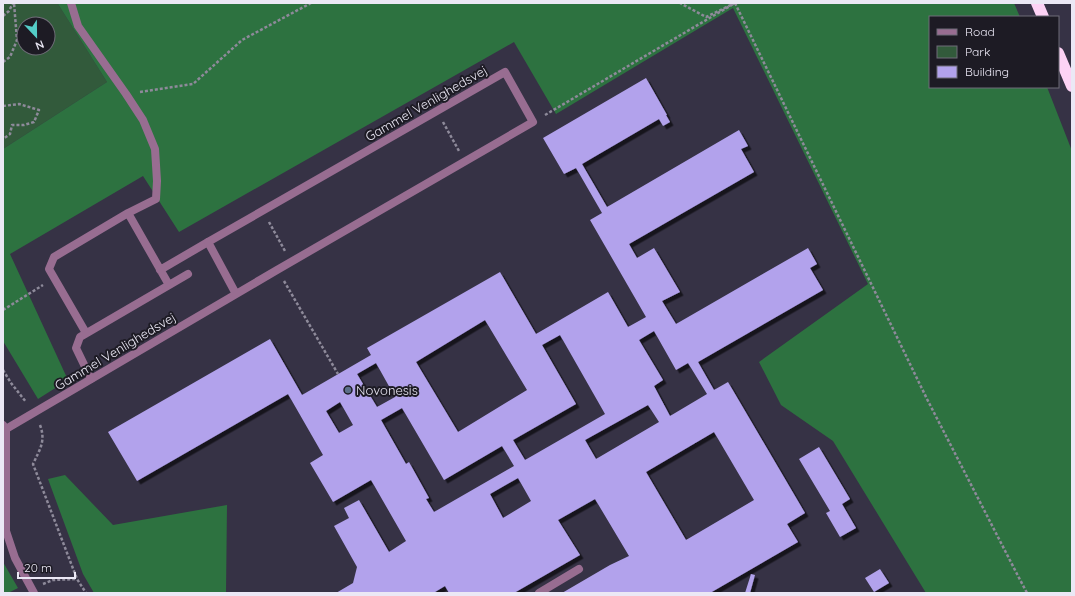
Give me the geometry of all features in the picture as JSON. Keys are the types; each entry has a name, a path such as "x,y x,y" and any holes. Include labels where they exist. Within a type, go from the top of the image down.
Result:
{"highway":[{"path":"1037,3 1043,16"},
{"path":"1059,55 1072,86"}],"street":[{"path":"71,3 78,26 143,120 155,149 157,181 156,199 128,213 54,257 49,269 86,333"},
{"name":"Gammel Venlighedsvej","path":"4,427 35,413 292,261 533,122 505,72 160,270"},
{"path":"128,213 169,285"},
{"path":"208,242 236,294"},
{"path":"91,379 76,348 80,337 188,274"},
{"path":"4,427 6,532 15,558 33,590"},
{"path":"539,593 579,569"}],"path":[{"path":"3,16 13,3"},
{"path":"3,62 10,57 17,40 13,3"},
{"path":"126,94 193,84 242,40 311,3"},
{"path":"680,3 706,17 735,3"},
{"path":"533,122 735,3"},
{"path":"735,3 928,399 1027,593"},
{"path":"3,106 19,104 38,110 34,122 24,125 12,125 10,134 3,139"},
{"path":"437,111 465,160"},
{"path":"263,211 292,261"},
{"path":"277,270 338,374"},
{"path":"3,310 54,279"},
{"path":"3,370 10,383 35,413 43,433 42,444 33,464 77,579 86,593"},
{"path":"33,590 53,580 77,579"}],"green space":[{"path":"3,3 59,3 58,4 107,82 3,149"},
{"path":"1014,3 1020,16 929,16 929,88 1047,88 1072,151 1072,593 926,593 833,441 781,405 759,362 868,284 733,8 556,114 514,42 179,232 143,176 10,254 68,380 38,399 3,341 3,149 107,82 58,4"},
{"path":"65,475 113,525 227,505 226,593 94,593 83,574 48,479"},
{"path":"3,562 18,588 8,593 3,593"}],"building":[{"path":"646,78 670,122 663,126 659,119 582,164 607,207 739,130 748,146 741,149 754,172 629,244 637,258 654,248 680,292 662,301 676,324 808,248 817,264 810,268 823,290 698,362 714,390 728,382 805,513 787,524 798,542 710,593 562,593 610,565 629,556 595,499 558,520 580,555 514,593 449,593 445,586 435,592 436,593 336,593 353,583 357,567 334,526 349,518 344,508 359,500 389,552 406,541 371,480 333,502 310,463 323,455 288,394 137,481 108,432 270,339 302,395 371,355 367,348 500,272 536,334 608,292 628,327 646,317 590,220 602,213 576,168 564,174 543,138","holes":["485,320 527,390 458,432 416,362","654,331 676,370 688,363 707,394 670,416 654,386 663,380 639,340","560,335 605,414 525,460 513,440 576,404 542,345","376,363 395,397 377,407 357,374","340,402 353,425 339,433 326,411","648,405 659,422 596,459 585,440","402,408 444,480 502,446 514,466 434,512 426,499 429,498 409,462 406,464 381,420","714,432 754,500 686,540 646,472","518,478 531,501 503,518 490,494"]},
{"path":"819,447 850,499 842,504 856,528 840,537 826,513 830,511 799,459"},
{"path":"880,569 889,583 874,592 865,578"},
{"path":"751,574 755,575 750,593 745,593"}],"place":[{"name":"Novonesis","path":"348,390"}]}
